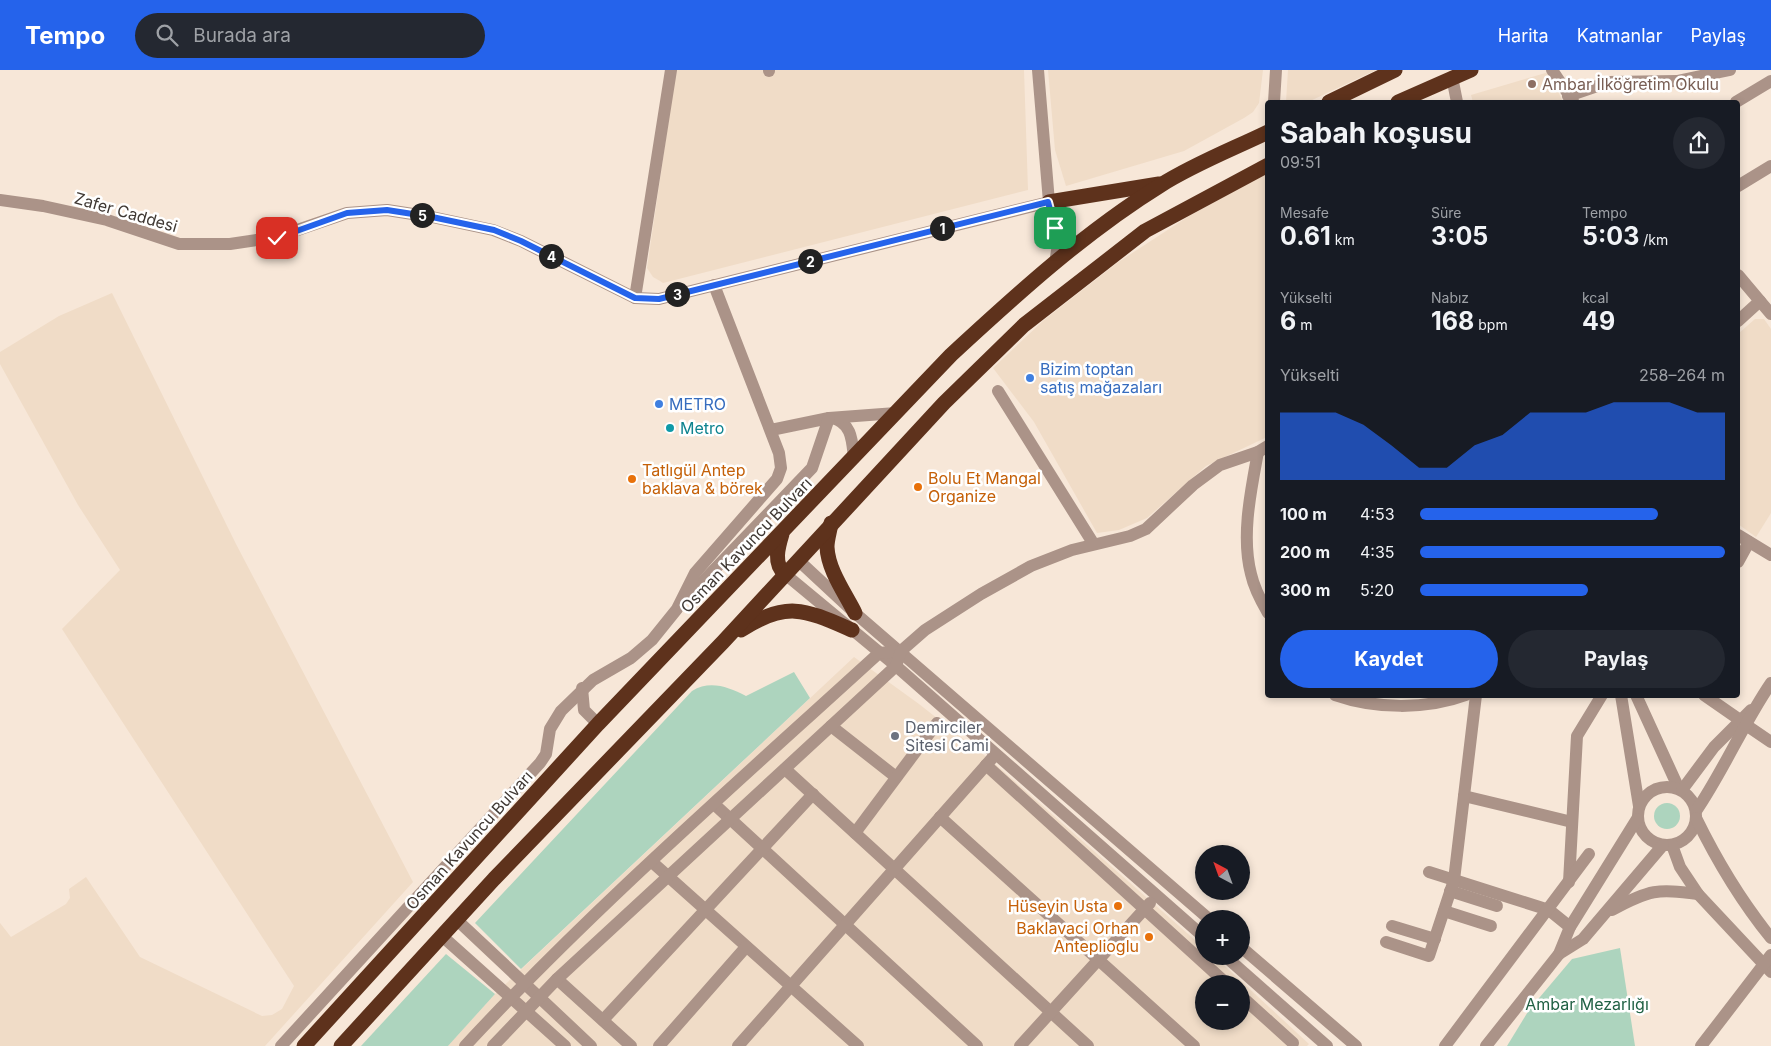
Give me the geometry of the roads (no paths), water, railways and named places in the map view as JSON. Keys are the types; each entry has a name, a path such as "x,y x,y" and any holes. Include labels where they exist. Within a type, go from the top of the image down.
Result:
{"highway":[{"path":"1333,100 1395,70"},
{"path":"1402,100 1452,74 1472,70"},
{"name":"Osman Kavuncu Bulvarı","path":"304,1046 598,724 751,565 771,550 783,531 896,413 988,321 1095,231 1163,184 1265,133"},
{"path":"341,1046 631,735 723,642 944,403 1024,325 1145,231 1265,167"},
{"path":"1048,202 1163,184"},
{"path":"831,524 827,547 829,555 837,580 855,613"},
{"path":"771,550 790,553 798,560"},
{"path":"771,550 778,563 780,580"},
{"path":"751,565 762,561 773,565 777,578 780,580"},
{"path":"723,642 763,616 785,611 810,613 852,630"}],"street":[{"path":"635,298 671,70"},
{"path":"1038,70 1048,202 1058,244 1055,264"},
{"path":"1274,100 1276,70"},
{"path":"1552,70 1571,99 1609,82 1677,81 1730,70"},
{"path":"1452,74 1458,100"},
{"path":"1739,100 1771,81"},
{"path":"1740,185 1771,166"},
{"name":"Zafer Caddesi","path":"0,200 44,206 107,220 179,244 230,244 277,238 347,213 387,210 494,230 521,241 635,298 659,299 1048,202"},
{"path":"1740,277 1767,306 1740,320"},
{"path":"677,609 695,573 777,479 781,468 781,458 771,430 714,284"},
{"path":"998,390 1093,543"},
{"path":"771,430 829,418 896,413"},
{"path":"829,418 840,421 848,428 852,438 854,458"},
{"path":"280,1046 540,763 546,754 550,729 561,711 582,688 642,649 661,630 677,609 804,479 812,468 829,418"},
{"path":"493,1046 525,1010 557,979 896,666 901,651 925,630 994,586 1031,566 1093,543 1130,536 1146,529 1193,485 1220,465 1263,449"},
{"path":"1263,449 1251,492 1248,554 1253,583 1265,607"},
{"path":"1740,536 1771,555"},
{"path":"1740,558 1749,542"},
{"path":"798,560 855,613 1199,910"},
{"path":"780,580 852,630 896,666 1195,929"},
{"path":"465,1046 524,984 652,862 879,653 901,651"},
{"path":"1680,790 1708,754 1743,722 1771,683"},
{"path":"582,688 584,710 598,724"},
{"path":"1347,698 1371,704 1400,705 1434,703 1454,698"},
{"path":"1386,942 1429,956 1435,940 1452,886 1476,698"},
{"path":"1569,882 1577,736 1600,698"},
{"path":"1621,698 1638,812 1646,836 1668,845 1683,873 1698,894 1768,964 1701,1046"},
{"path":"1637,698 1680,790"},
{"path":"1708,698 1771,742"},
{"path":"561,711 584,710"},
{"path":"1559,954 1583,939 1668,845 1687,838 1693,828 1696,814 1718,778 1743,722"},
{"path":"855,833 937,723"},
{"path":"831,726 896,777"},
{"path":"739,1046 995,755"},
{"path":"986,765 1217,975"},
{"path":"785,769 1088,1046"},
{"path":"1486,1046 1559,954 1570,927 1638,812 1646,795 1657,788 1670,786 1680,790 1691,799 1721,868 1751,914 1771,938"},
{"path":"603,1020 813,794"},
{"path":"1464,796 1572,822"},
{"path":"714,804 761,850 977,1046"},
{"path":"940,817 1194,1046"},
{"path":"1445,1046 1549,910 1589,854"},
{"path":"652,862 858,1046"},
{"path":"1429,872 1452,886 1497,906"},
{"path":"1452,886 1549,910 1570,927"},
{"path":"1604,914 1640,895 1659,890 1698,894"},
{"path":"1020,1046 1157,896"},
{"path":"1444,911 1491,926"},
{"path":"457,920 591,1046"},
{"path":"1392,926 1435,940"},
{"path":"442,936 565,1046"},
{"path":"659,1046 746,947"},
{"path":"1250,955 1356,1046"},
{"path":"1235,965 1327,1046"},
{"path":"557,979 632,1046"},
{"path":"1250,1005 1292,1045 1307,1028"}],"place":[{"name":"Ambar İlköğretim Okulu","path":"1532,84"},
{"name":"Bizim toptan satış mağazaları","path":"1030,378"},
{"name":"METRO","path":"659,404"},
{"name":"Metro","path":"670,428"},
{"name":"Tatlıgül Antep baklava & börek","path":"632,479"},
{"name":"Bolu Et Mangal Organize","path":"918,487"},
{"name":"Demirciler Sitesi Cami","path":"895,736"},
{"name":"Hüseyin Usta","path":"1118,906"},
{"name":"Baklavaci Orhan Anteplioglu","path":"1149,937"}],"park label":[{"name":"Ambar Mezarlığı","path":"1587,1004"}]}
